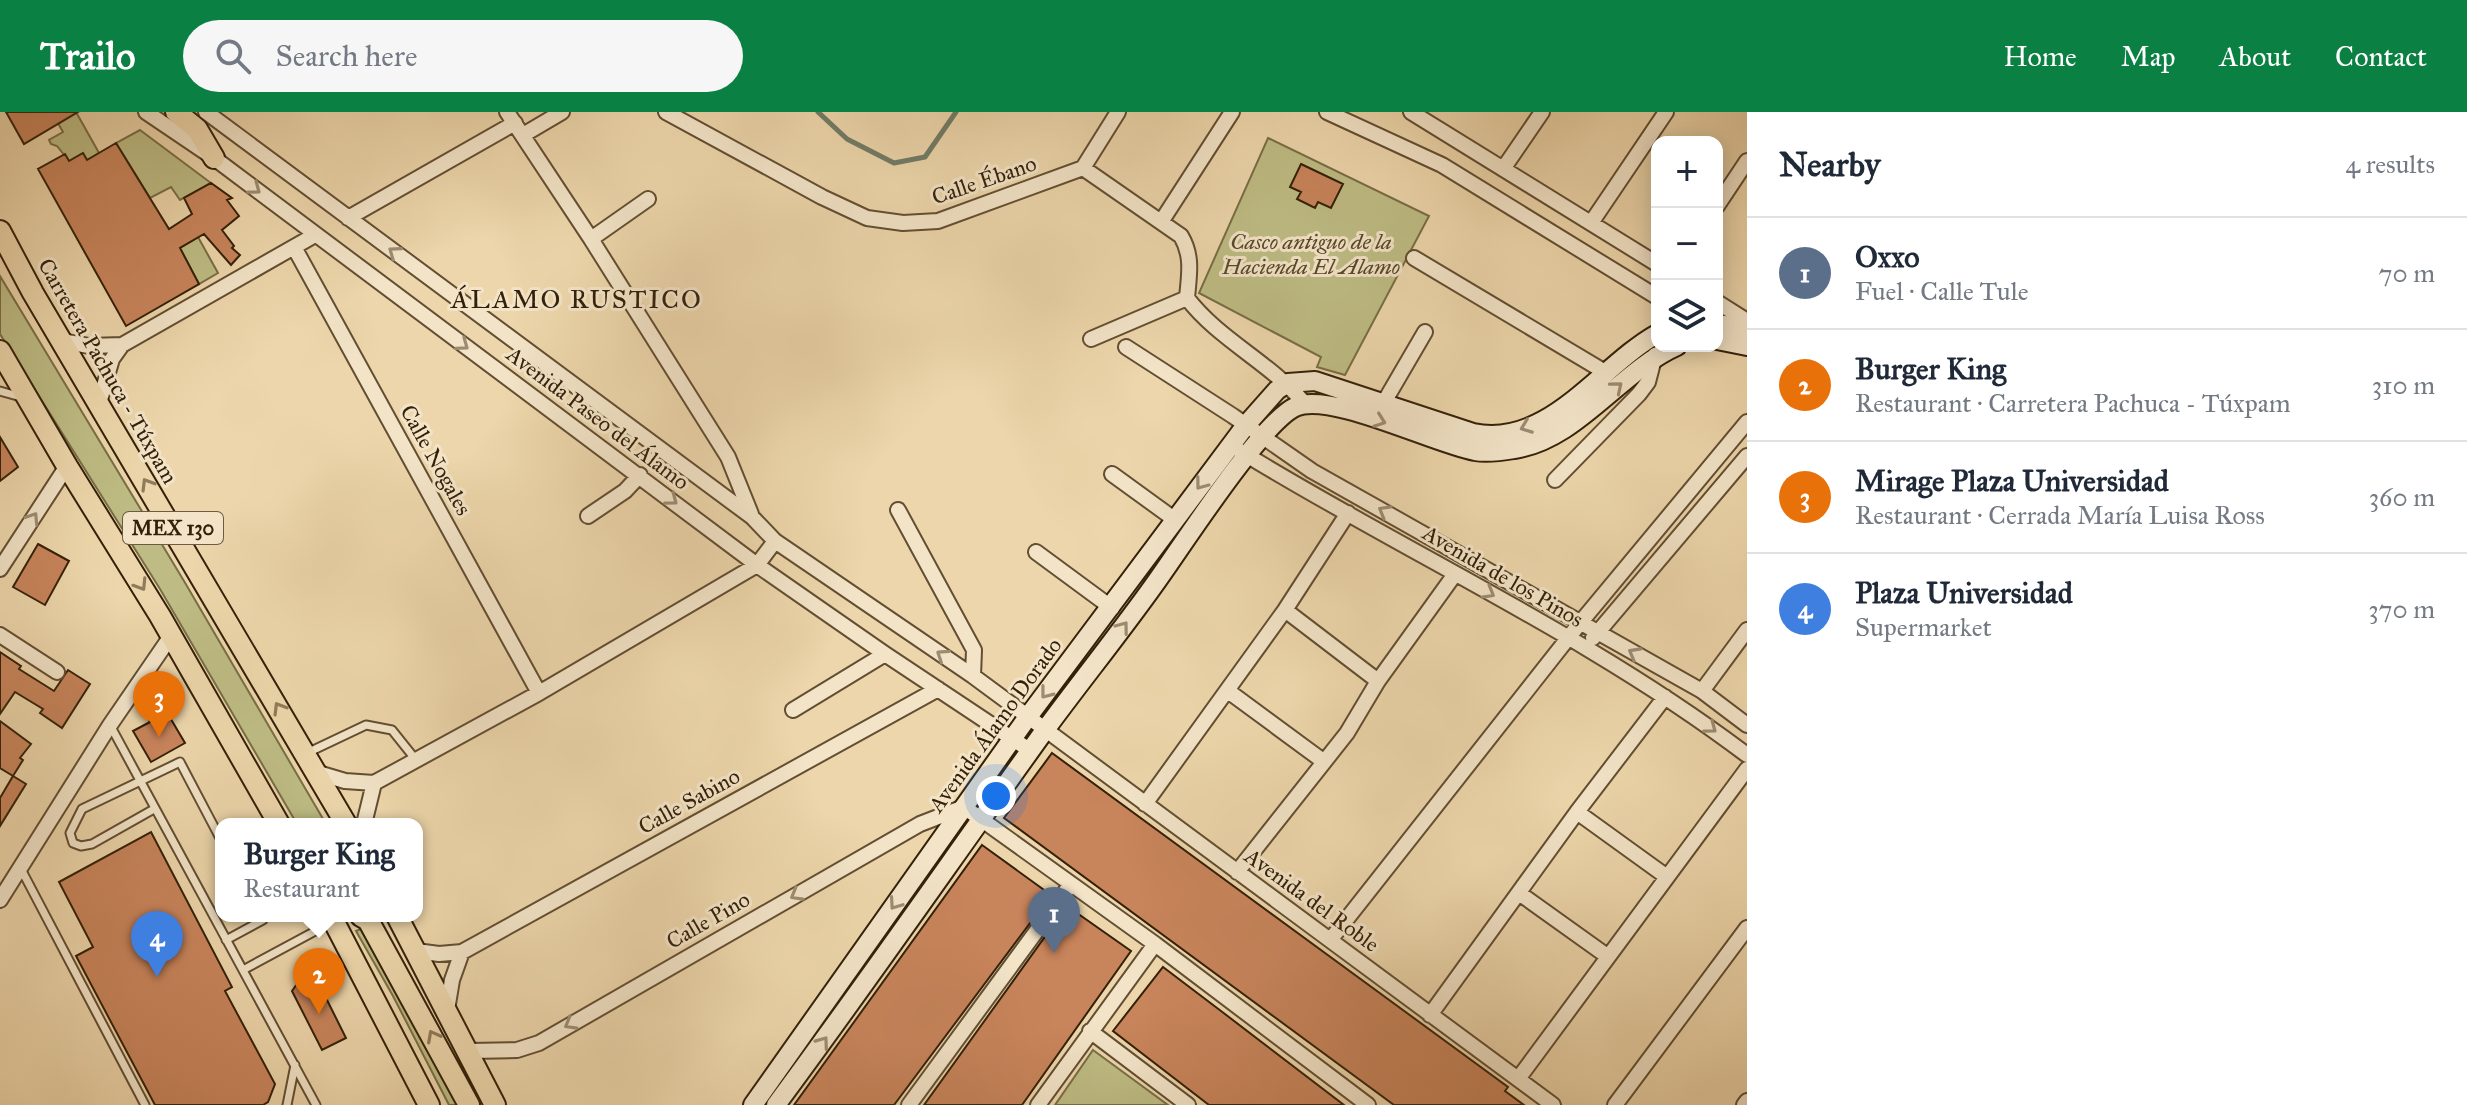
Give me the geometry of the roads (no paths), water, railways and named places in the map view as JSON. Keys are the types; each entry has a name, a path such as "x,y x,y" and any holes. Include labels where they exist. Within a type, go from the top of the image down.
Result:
{"main road":[{"path":"197,115 203,137 214,158"},
{"name":"Carretera Pachuca - Túxpam","path":"0,231 343,818"},
{"name":"MEX 130","path":"0,351 171,636 276,818"},
{"path":"338,922 424,1103"},
{"path":"369,922 469,1105"},
{"path":"400,922 470,1051 495,1105"}],"street":[{"name":"Avenida Paseo del Álamo","path":"146,112 214,158 757,565 1031,751"},
{"path":"348,218 515,124 562,112"},
{"name":"Calle Ébano","path":"666,112 822,197 867,218 903,223 938,221 1083,168"},
{"path":"1118,112 1083,168 1181,236 1191,261 1187,298 1199,313 1288,383 1305,404 1337,405 1429,438 1516,449 1557,432 1662,352"},
{"path":"1161,222 1232,112"},
{"path":"1327,112 1442,165 1651,292"},
{"path":"1503,169 1542,112"},
{"path":"1591,223 1666,112"},
{"path":"1419,114 1651,260"},
{"name":"Avenida Paseo del Álamo","path":"197,115 348,218 752,517 775,541 973,676 1045,731"},
{"path":"515,124 728,457 752,517"},
{"path":"1723,197 1747,161"},
{"path":"591,239 648,199"},
{"path":"99,403 112,359 122,345 315,235"},
{"name":"Calle Nogales","path":"294,247 539,693"},
{"path":"1414,258 1605,372"},
{"path":"1091,339 1187,298"},
{"path":"1723,306 1747,321"},
{"path":"1723,325 1747,328"},
{"path":"1383,404 1425,332"},
{"path":"1288,383 1315,381 1483,444 1555,414 1637,345 1651,337"},
{"path":"62,341 89,346 122,345"},
{"path":"1723,341 1747,346"},
{"name":"Avenida de los Pinos","path":"1126,347 1312,471 1702,691 1747,725"},
{"path":"1555,480 1639,394 1648,382 1655,355"},
{"name":"Avenida Álamo Dorado","path":"753,1105 1027,718 1112,608 1174,519 1266,399 1288,383"},
{"name":"Avenida Álamo Dorado","path":"776,1105 1045,731 1248,456 1292,408 1305,404"},
{"path":"1331,939 1580,623 1747,422"},
{"name":"Avenida de los Pinos","path":"1230,445 1585,648 1689,711 1747,755"},
{"path":"1585,648 1747,456"},
{"path":"0,569 67,466"},
{"path":"1112,474 1174,519"},
{"path":"588,516 625,491 640,475"},
{"path":"898,510 974,650 973,676"},
{"path":"1145,804 1258,649 1348,513"},
{"path":"1401,543 1415,529"},
{"path":"318,773 345,781 374,783 539,693 757,565 775,541"},
{"path":"1036,552 1112,608"},
{"path":"1237,872 1347,733 1378,681 1455,574"},
{"path":"1285,610 1378,681"},
{"path":"1702,691 1747,630"},
{"path":"0,635 57,672"},
{"path":"0,900 110,725 171,636"},
{"path":"793,710 885,654"},
{"name":"Calle Sabino","path":"416,951 439,954 462,952 938,689"},
{"path":"1228,691 1323,761"},
{"path":"1430,1015 1577,812 1665,697"},
{"name":"Avenida del Roble","path":"1045,731 1553,1105"},
{"path":"1518,1079 1747,769"},
{"path":"365,818 374,783"},
{"path":"964,807 1155,944 1368,1105"},
{"name":"Calle Pino","path":"470,1051 517,1050 539,1043 920,824 964,807"},
{"path":"1577,812 1667,877"},
{"path":"909,1105 1071,884"},
{"path":"1519,893 1607,956"},
{"path":"1615,1105 1747,928"},
{"path":"1038,1105 1155,944"},
{"path":"447,1010 452,980 462,952"},
{"path":"851,966 870,978"},
{"path":"1090,1031 1188,1105"}],"lane":[{"path":"0,391 28,400"},
{"path":"110,725 215,920"},
{"path":"306,753 366,725 392,730 416,760"},
{"path":"154,809 92,844 81,846 73,843 70,833 82,809 180,762 215,829"},
{"path":"21,869 145,1105"},
{"path":"216,922 316,1105"},
{"path":"226,940 259,922"},
{"path":"243,970 329,922"},
{"path":"287,1105 295,1065"}],"waterway":[{"path":"818,112 847,139 894,163 925,157 956,112"}],"place":[{"name":"Mirage Plaza Universidad","path":"159,737"},
{"name":"Oxxo","path":"1054,953"},
{"name":"Plaza Universidad","path":"157,977"},
{"name":"Burger King","path":"319,1014"}],"district":[{"name":"ÁLAMO RUSTICO","path":"577,299"}],"park label":[{"name":"Casco antiguo de la Hacienda El Alamo","path":"1311,254"}]}
